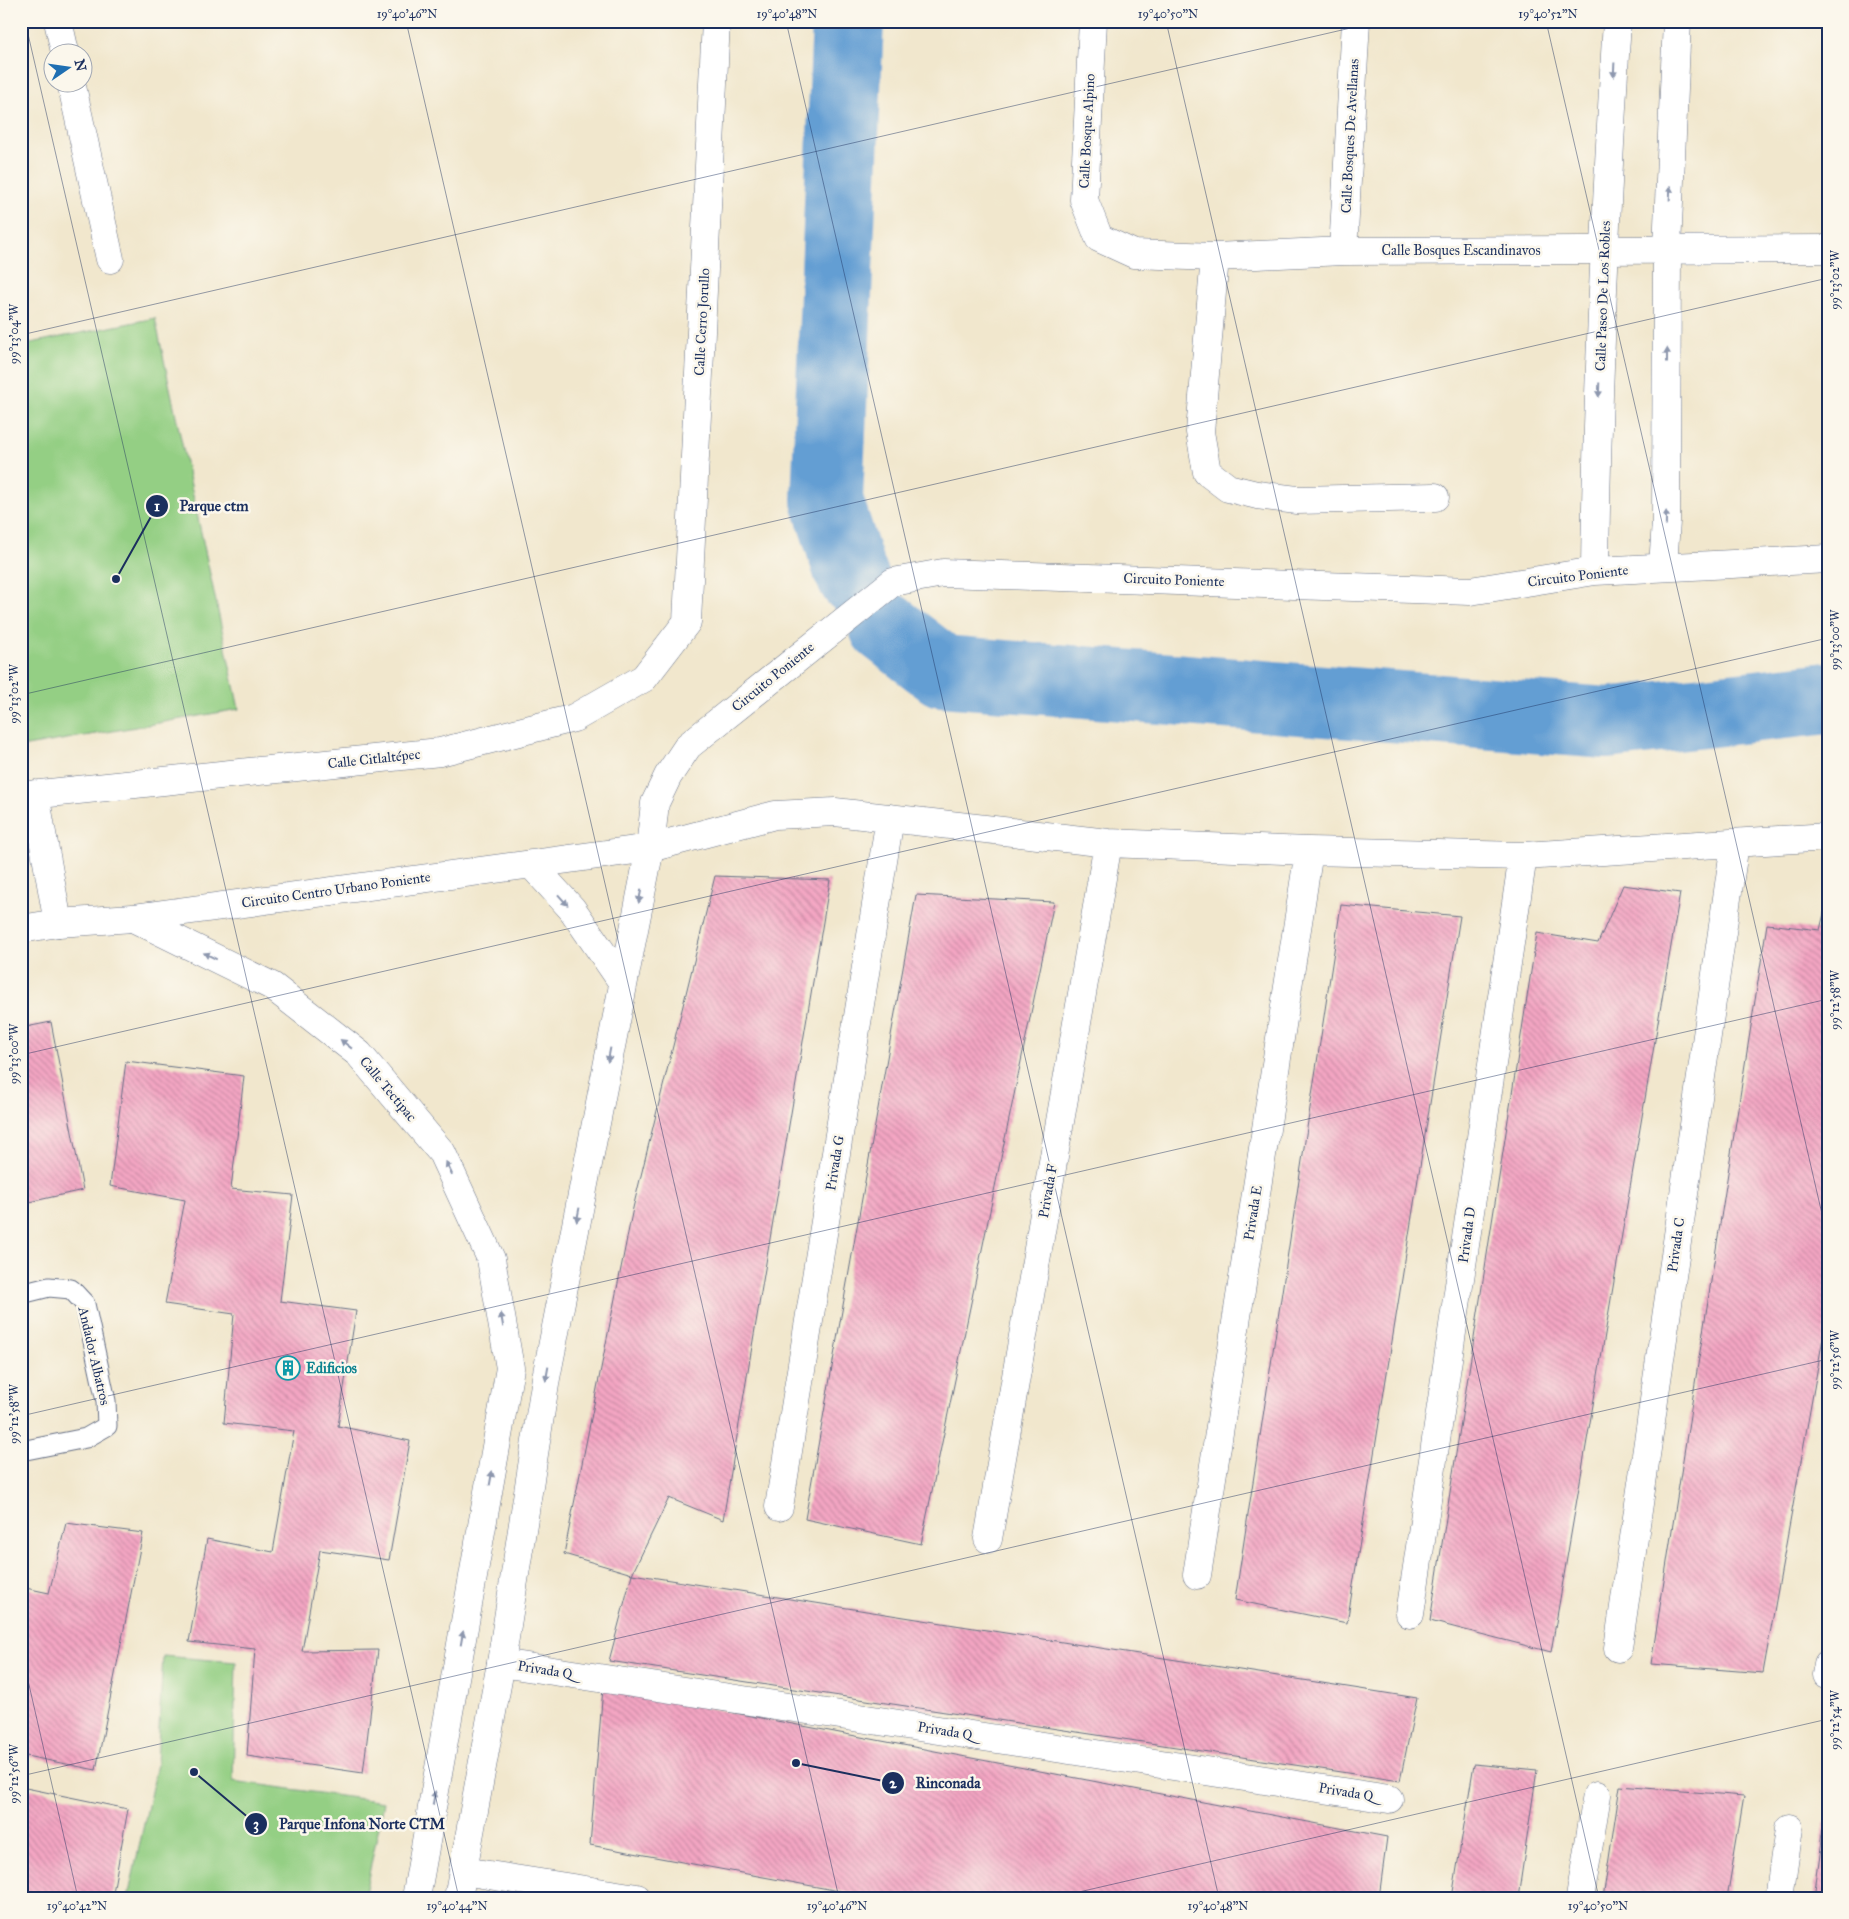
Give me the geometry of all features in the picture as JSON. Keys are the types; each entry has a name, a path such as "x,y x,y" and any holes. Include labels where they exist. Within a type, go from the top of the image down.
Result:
{"street":[{"path":"58,21 63,42"},
{"name":"Calle Cerro Jorullo","path":"687,622 716,21"},
{"name":"Calle Bosque Alpino","path":"1093,21 1084,200 1099,238"},
{"name":"Calle Bosques De Avellanas","path":"1343,251 1356,21"},
{"name":"Calle Paseo De Los Robles","path":"1595,571 1604,249 1617,21"},
{"path":"1663,567 1666,520 1667,248 1677,21"},
{"path":"73,92 110,259"},
{"name":"Calle Bosques Escandinavos","path":"1099,238 1134,254 1215,257 1343,251 1667,248 1828,249"},
{"path":"1215,257 1200,432 1207,472 1228,488 1257,495 1298,500 1435,497"},
{"name":"Circuito Poniente","path":"458,1898 501,1664 546,1378 650,848 655,803 668,776 688,746 893,582 943,573 1470,591 1595,571 1828,559"},
{"name":"Calle Citlaltépec","path":"28,795 440,752 574,718 644,678 687,622"},
{"path":"28,795 58,923"},
{"name":"Circuito Centro Urbano Poniente","path":"21,929 58,923 133,918 650,848 775,815 835,812 1108,843 1309,851 1523,856 1828,837"},
{"name":"Privada G","path":"779,1507 890,818"},
{"name":"Privada C","path":"1618,1648 1734,842"},
{"name":"Privada F","path":"988,1539 1108,843"},
{"name":"Privada E","path":"1197,1576 1309,851"},
{"name":"Privada D","path":"1410,1614 1523,856"},
{"path":"531,864 572,909 623,983"},
{"name":"Calle Tectipac","path":"133,918 272,986 359,1054 442,1153 491,1259 510,1368 416,1898"},
{"name":"Privada Q","path":"501,1664 1389,1799"},
{"path":"1580,1898 1597,1796"},
{"path":"1779,1898 1789,1828"},
{"path":"463,1871 637,1898"}],"lane":[{"name":"Andador Albatros","path":"21,1294 50,1287 71,1290 85,1304 106,1401 107,1426 86,1438 21,1451"}],"green space":[{"path":"155,318 239,709 21,747 21,450 30,433 21,374 21,345"},
{"path":"163,1656 236,1662 233,1781 384,1802 364,1898 128,1898 157,1764"}],"building":[{"path":"715,876 830,880 723,1520 669,1498 632,1574 564,1554 633,1208"},
{"path":"1623,885 1680,893 1551,1652 1430,1621 1537,933 1598,943"},
{"path":"916,895 1054,902 921,1544 805,1519"},
{"path":"1827,901 1828,1310 1763,1673 1651,1664 1767,924 1820,930"},
{"path":"1341,905 1460,916 1347,1623 1235,1600"},
{"path":"51,1022 83,1190 21,1204 21,1028"},
{"name":"Edificios","path":"126,1061 244,1076 231,1189 293,1195 280,1301 356,1311 338,1426 410,1441 389,1560 320,1550 302,1651 378,1650 363,1773 247,1756 255,1649 189,1642 207,1539 273,1552 294,1431 224,1423 234,1314 165,1304 185,1200 110,1186"},
{"path":"66,1523 143,1533 96,1770 21,1755 21,1587 49,1593"},
{"path":"632,1574 1417,1698 1400,1781 609,1661"},
{"path":"603,1688 1387,1837 1379,1898 877,1898 590,1845"},
{"path":"1474,1764 1537,1770 1518,1898 1452,1898"},
{"path":"1620,1786 1744,1796 1727,1898 1603,1898"},
{"path":"21,1787 128,1809 112,1898 21,1898"},
{"path":"1825,1819 1828,1820 1828,1898 1814,1898"}],"waterway":[{"path":"848,21 827,500 854,579"},
{"path":"885,627 942,671 1607,723 1828,698"}],"place":[{"name":"Parque ctm","path":"116,579"},
{"name":"Edificios","path":"288,1368"},
{"name":"Rinconada","path":"796,1763"},
{"name":"Parque Infona Norte CTM","path":"194,1772"}]}
